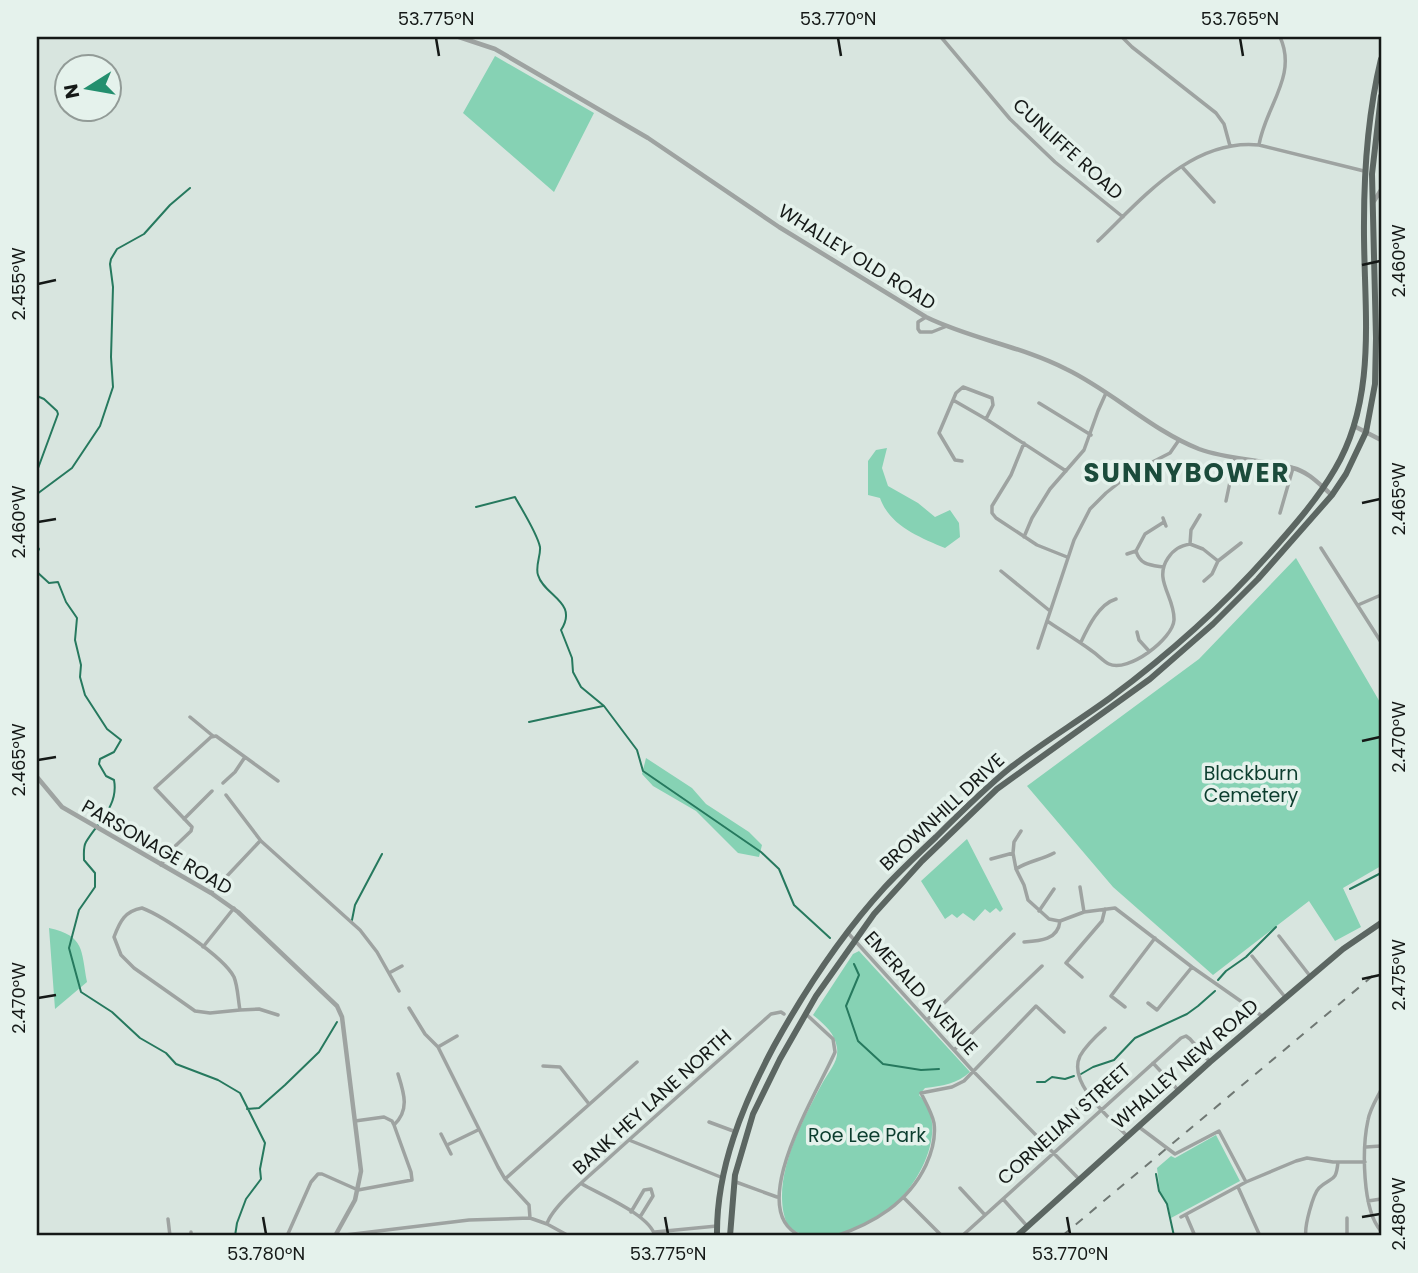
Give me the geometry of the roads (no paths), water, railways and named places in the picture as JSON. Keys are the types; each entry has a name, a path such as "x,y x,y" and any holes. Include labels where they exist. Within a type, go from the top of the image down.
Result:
{"highway":[{"name":"BROWNHILL DRIVE","path":"717,1236 723,1178 736,1132 761,1071 790,1018 848,933 884,888 997,779 1110,698 1193,632 1303,516 1342,457 1354,426 1362,391 1366,338 1364,171 1370,114 1381,59"},
{"name":"BROWNHILL DRIVE","path":"730,1236 734,1181 740,1152 753,1114 806,1014 854,940 894,891 991,794 1141,686 1184,650 1258,579 1332,495 1358,453 1372,405 1376,362 1372,174 1381,96"},
{"name":"WHALLEY NEW ROAD","path":"1017,1236 1310,975 1343,948 1381,923"}],"street":[{"name":"WHALLEY OLD ROAD","path":"458,37 495,50 648,138 779,227 926,317 1043,357 1070,370 1179,440 1202,450 1294,468 1307,474 1332,495"},
{"name":"CUNLIFFE ROAD","path":"941,37 1010,119 1055,162 1123,217"},
{"path":"1122,37 1216,113 1224,124 1230,146"},
{"path":"1259,145 1285,77 1287,61 1280,37"},
{"path":"1098,241 1168,176 1206,151 1244,143 1259,145 1381,176"},
{"path":"1182,167 1214,202"},
{"path":"1373,205 1381,190"},
{"path":"926,317 918,321 920,332 932,332 947,326"},
{"path":"962,461 955,460 939,435 957,390 961,387 988,395 993,402 986,419"},
{"path":"1024,537 1044,498 1084,450 1107,393"},
{"path":"953,400 1066,471"},
{"path":"1039,403 1091,435"},
{"path":"1354,426 1381,440"},
{"path":"1038,648 1073,540 1090,509 1131,473 1170,453 1179,440"},
{"path":"1024,443 992,511 996,518 1037,545 1067,557"},
{"path":"1226,501 1235,458"},
{"path":"1280,513 1294,468"},
{"path":"1190,544 1191,530 1200,515"},
{"path":"1127,554 1136,551 1145,534 1164,522"},
{"path":"1204,581 1218,561 1241,543"},
{"path":"1047,621 1112,666 1129,664 1169,634 1174,620 1164,586 1163,567 1173,552 1190,544 1218,561"},
{"path":"1321,548 1381,642"},
{"path":"1136,551 1143,563 1163,567"},
{"path":"1001,570 1050,611"},
{"path":"1357,605 1381,594"},
{"path":"1080,643 1097,615 1111,600 1116,599"},
{"path":"1138,632 1137,640 1149,650"},
{"path":"190,717 278,781"},
{"path":"161,865 168,853 192,827 155,788 213,736"},
{"path":"223,783 245,757"},
{"name":"PARSONAGE ROAD","path":"37,778 62,807 234,908 337,1006 341,1017 361,1171 358,1190 336,1236"},
{"path":"184,819 212,791"},
{"path":"226,795 261,841 360,930 399,991"},
{"path":"1021,831 1014,842 1016,869 1028,900 1049,919 1060,921 1084,912 1115,908 1192,967 1263,1016"},
{"path":"211,893 254,845 261,841"},
{"path":"991,859 1013,853"},
{"path":"1016,869 1054,853"},
{"path":"1080,887 1084,912"},
{"path":"1039,911 1054,889"},
{"path":"240,1010 233,976 216,957 160,917 142,908 124,915 114,937 121,955 134,968 195,1011 222,1013 259,1009 278,1015"},
{"path":"203,947 234,908"},
{"path":"1082,977 1066,963 1102,921 1105,909"},
{"path":"1024,942 1053,936 1059,929 1060,921"},
{"name":"EMERALD AVENUE","path":"848,933 973,1071 1079,1179"},
{"path":"926,1020 1014,934"},
{"path":"1279,936 1310,975"},
{"path":"1125,1007 1111,996 1155,938"},
{"path":"1252,956 1285,997"},
{"path":"389,973 402,966"},
{"path":"954,1049 1042,966"},
{"path":"1148,1003 1157,1010 1192,967"},
{"path":"835,1236 873,1221 904,1198 917,1183 934,1143 933,1122 921,1093 952,1087 964,1081 1037,1006 1064,1032"},
{"path":"409,1008 425,1034 438,1047 505,1179 529,1205 530,1218"},
{"name":"BANK HEY LANE NORTH","path":"547,1224 549,1216 582,1183 771,1014 784,1014"},
{"path":"801,1236 787,1229 777,1198 795,1135 835,1052 833,1039 806,1014"},
{"path":"1105,1028 1079,1058 1078,1075 1090,1096 1127,1136"},
{"path":"1101,1032 1107,1038"},
{"path":"438,1047 457,1036"},
{"name":"CORNELIAN STREET","path":"962,1236 1181,1038 1186,1036 1210,1062"},
{"path":"505,1179 637,1062"},
{"path":"1153,1063 1178,1090"},
{"path":"542,1066 560,1068 590,1104"},
{"path":"394,1125 400,1119 406,1100 398,1074"},
{"path":"1381,1090 1368,1120 1365,1162 1368,1201 1373,1221 1381,1231"},
{"path":"1042,1141 1090,1096"},
{"path":"287,1236 314,1176 322,1174 358,1190 412,1180 392,1121 384,1117 355,1121"},
{"path":"709,1122 736,1132"},
{"path":"1138,1126 1175,1154 1219,1131 1246,1182"},
{"path":"447,1144 478,1130"},
{"path":"441,1134 451,1154"},
{"path":"629,1140 723,1178"},
{"path":"1366,1147 1381,1146"},
{"path":"1195,1236 1183,1216 1246,1182 1307,1158 1365,1162"},
{"path":"1306,1236 1305,1226 1316,1192 1334,1177 1338,1162"},
{"path":"734,1181 777,1198"},
{"path":"582,1183 640,1217 655,1234 717,1226"},
{"path":"1238,1186 1260,1236"},
{"path":"960,1188 985,1215"},
{"path":"631,1212 644,1190 652,1189 653,1196 640,1217"},
{"path":"904,1198 942,1236"},
{"path":"1003,1199 1028,1226"},
{"path":"1368,1201 1381,1199"},
{"path":"336,1236 460,1221 530,1218 569,1236"},
{"path":"1347,1218 1347,1236"},
{"path":"168,1219 170,1236"}],"waterway":[{"path":"37,494 72,468 100,426 113,387 111,259 117,249 144,234 170,205 190,188"},
{"path":"37,396 44,399 58,414 37,471"},
{"path":"476,507 515,497 533,528 540,547 537,568 541,582 566,613 561,630 572,658 573,672 581,687 604,706 637,750 643,771 761,852 779,869 794,905 830,938"},
{"path":"37,546 37,553"},
{"path":"37,572 49,583 58,582 66,602 77,618 75,640 85,695 107,729 121,740 114,752 100,759 99,764 106,776 114,780 115,789 106,814 84,848 84,860 95,873 95,887 79,910 69,948 81,992 112,1012 140,1038 166,1053 176,1064 218,1080 240,1093 265,1143 261,1179 246,1199 235,1236"},
{"path":"529,722 603,706"},
{"path":"352,920 355,905 382,854"},
{"path":"1350,889 1381,873"},
{"path":"1218,980 1276,927"},
{"path":"854,964 859,975 846,1006 858,1041 883,1064 921,1070 939,1069"},
{"path":"1081,1074 1114,1060 1135,1038 1187,1014 1215,991"},
{"path":"247,1109 259,1108 285,1085 319,1052 337,1022"},
{"path":"1037,1082 1045,1082 1052,1077 1065,1079 1074,1076"},
{"path":"1156,1174 1159,1191 1167,1204 1174,1236"}],"railway":[{"path":"1062,1236 1381,969"}],"district":[{"name":"SUNNYBOWER","path":"1187,473"}],"park label":[{"name":"Blackburn Cemetery","path":"1251,784"},
{"name":"Roe Lee Park","path":"867,1135"}]}
